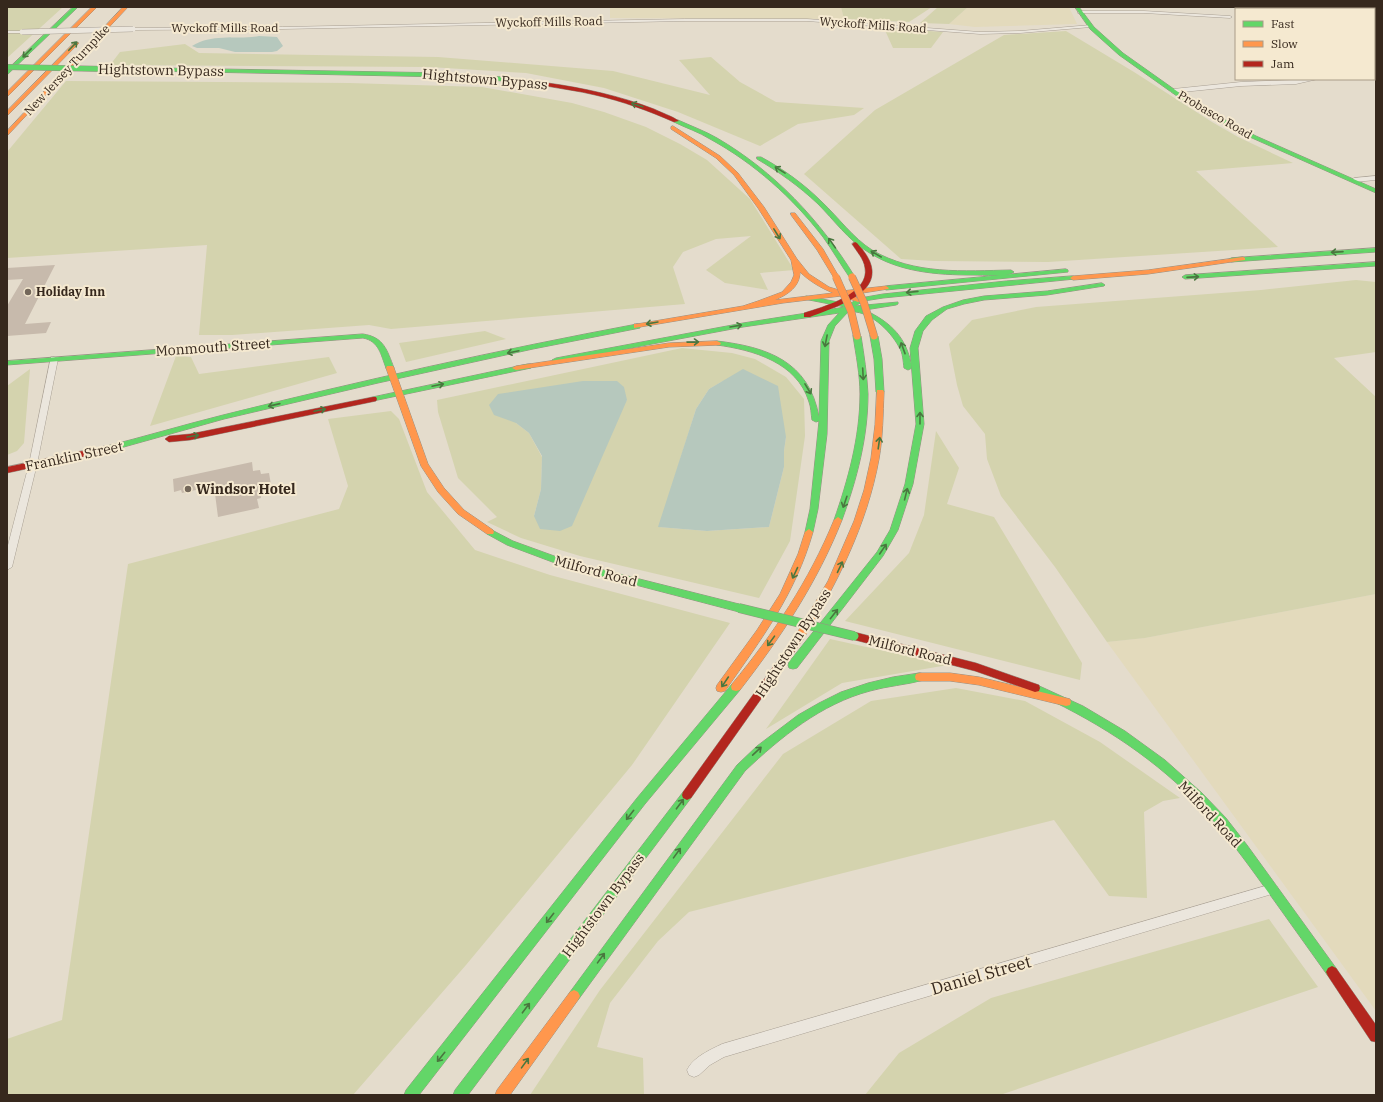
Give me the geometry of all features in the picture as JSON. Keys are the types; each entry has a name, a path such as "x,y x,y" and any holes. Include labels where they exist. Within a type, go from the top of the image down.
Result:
{"main road":[{"path":"7,73 76,7"},
{"name":"New Jersey Turnpike","path":"7,95 95,7"},
{"name":"New Jersey Turnpike","path":"7,134 126,7"},
{"name":"Probasco Road","path":"1078,9 1091,26 1118,52 1173,91 1236,129 1376,191"},
{"name":"New Jersey Turnpike","path":"7,114 100,18"},
{"name":"Hightstown Bypass","path":"7,67 103,72"},
{"name":"Hightstown Bypass","path":"7,73 103,72 431,74 489,76 544,83 586,91 631,103 671,123 716,150 754,177"},
{"path":"671,123 703,129 774,166 805,188 859,242 873,253 894,263 913,268 954,273 1066,271"},
{"path":"671,123 732,169 761,207 794,260 811,279 838,298 887,327 896,336 902,346 907,361 911,391 913,456"},
{"name":"Hightstown Bypass","path":"460,1095 711,763 805,630 830,588 854,535 870,488 879,438 881,382 874,336 864,303 852,276 838,252 821,229 782,188 735,152 707,135 671,123"},
{"name":"Hightstown Bypass","path":"411,1095 671,762 774,638 800,597 831,538 853,477 860,437 863,382 857,336 850,311 836,278 813,239 788,209"},
{"path":"671,762 778,607 801,560 814,509 824,427 825,341 832,325 860,295 869,278 867,261 832,215"},
{"path":"140,441 230,416 394,377 615,330 746,307 806,298 838,298 961,280 1066,271 1376,250"},
{"path":"860,295 889,295 992,284 1148,272 1243,259"},
{"path":"746,307 777,296 792,287 796,280 797,274 794,260"},
{"path":"140,441 190,437 516,368 680,336 807,315 850,305 896,303 1038,288 1376,264"},
{"path":"1333,267 1376,270"},
{"path":"787,673 849,595 888,541 905,499 920,424 914,342 921,326 929,317 949,306 975,300 1059,292 1127,282"},
{"path":"860,295 877,302 896,303"},
{"path":"807,315 838,298"},
{"name":"Monmouth Street","path":"7,363 364,336 373,337 379,341 394,377"},
{"path":"516,368 688,342 712,342 735,345 768,355 784,364 798,375 808,388 814,400 816,415 814,450 814,509"},
{"name":"Milford Road","path":"394,377 422,459 429,473 452,503 472,521 490,533 522,549 568,565 854,636 998,674 1066,702 1114,731 1181,782 1206,805 1226,827 1272,888 1376,1036"},
{"name":"Franklin Street","path":"7,470 140,441"},
{"path":"502,1095 736,773 755,752 769,740 805,714 841,695 860,688 878,683 914,677 946,677 970,680 1066,702"},
{"path":"711,763 774,689"}],"street":[{"path":"1078,9 1230,17"},
{"name":"Wyckoff Mills Road","path":"7,32 685,20 807,20 980,33 1010,33 1091,26"},
{"path":"1173,91 1240,84 1307,80"},
{"path":"1354,180 1376,178"},
{"path":"7,567 33,464 54,360"},
{"name":"Daniel Street","path":"694,1070 705,1060 722,1051 1272,888"}],"shaded area":[{"path":"610,7 841,7 844,19 610,18"},
{"path":"968,7 1069,7 1077,24 975,27 949,24"},
{"path":"259,36 277,37 283,46 277,51 272,52 235,52 219,48 197,48 192,46 200,42 216,38"},
{"path":"743,369 778,386 786,437 784,467 769,527 707,531 658,527 696,409 709,389"},
{"path":"583,381 617,381 624,387 627,400 572,526 560,531 540,529 534,516 541,489 542,456 529,433 516,423 494,415 489,405 498,394"},
{"path":"1376,594 1376,1011 1107,642 1145,638"}],"green space":[{"path":"7,7 63,7 7,58"},
{"path":"841,7 932,7 909,22 844,19"},
{"path":"938,7 968,7 949,24 920,23"},
{"path":"1376,7 1376,35 1375,8 1260,8"},
{"path":"884,28 943,32 931,48 893,48"},
{"path":"1066,31 1212,122 1238,137 1293,163 1196,171 1278,247 1048,262 934,261 901,259 804,174 875,110 1004,35"},
{"path":"185,44 199,53 438,57 613,71 710,95 679,60 711,57 740,82 776,102 864,108 854,115 798,124 760,146 678,112 604,88 526,73 429,67 110,65 120,52"},
{"path":"66,81 349,83 482,87 572,103 604,112 646,127 680,144 707,160 750,199 794,270 760,273 768,290 725,283 706,270 751,236 716,239 683,252 673,267 685,304 391,329 369,325 232,335 199,335 207,245 7,258 7,152"},
{"path":"1356,280 1376,282 1376,352 1334,358 1376,397 1376,594 1145,638 1107,642 1055,567 1001,496 987,459 985,434 963,406 957,385 949,344 972,320 1036,307 1261,290"},
{"path":"485,331 506,339 406,362 399,343"},
{"path":"682,348 732,353 755,359 786,377 804,399 805,436 790,541 759,598 580,556 521,538 487,522 497,517 458,478 438,412 437,400","holes":["723,381 786,437 784,467 769,527 707,531 659,527 696,409 709,389","627,400 534,516 541,489 542,457 529,433 516,423"]},
{"path":"176,356 191,357 199,374 329,357 337,373 150,426"},
{"path":"30,369 24,443 17,451 7,455 7,386"},
{"path":"391,411 399,419 427,492 475,550 550,575 730,623 632,765 466,965 353,1095 7,1095 7,1039 62,1020 128,564 339,509 348,486 328,419"},
{"path":"936,431 959,468 947,504 994,517 1082,663 1080,680 845,621 909,553 924,515"},
{"path":"830,639 948,665 842,683 766,729"},
{"path":"956,688 1025,701 1100,742 1180,798 1163,801 1144,812 1147,898 1109,896 1054,820 689,912 658,941 610,1003 597,1047 643,1058 644,1095 530,1095 600,990 783,754 871,701"},
{"path":"1269,919 1318,987 1000,1095 865,1095 899,1053 991,998"}],"building":[{"name":"Holiday Inn","path":"55,265 25,324 51,322 46,333 7,336 7,306 23,279 7,280 7,268"},
{"name":"Windsor Hotel","path":"252,462 253,471 260,470 261,474 269,473 271,485 260,487 261,498 257,499 259,508 218,517 214,486 182,493 181,490 174,492 173,479"}],"traffic: fast":[{"path":"7,73 76,7"},
{"path":"1077,7 1092,28 1121,54 1193,105 1254,137 1376,191"},
{"path":"7,67 106,69"},
{"path":"106,69 448,75 503,79 548,85"},
{"path":"676,121 715,139 736,152 775,182 793,199 825,236 852,277"},
{"path":"759,158 792,179 812,195 838,223"},
{"path":"832,215 855,239 870,251 886,260 903,266 939,272 1011,272"},
{"path":"1231,260 1376,250"},
{"path":"1185,277 1376,264"},
{"path":"886,288 1066,271"},
{"path":"809,532 814,509 823,434 825,341 832,325 850,306 862,299 883,296 1006,283 1073,278"},
{"path":"793,665 880,554 894,530 909,484 920,424 914,348 919,331 929,318 945,308 963,302 984,298 1047,293 1102,285"},
{"path":"806,298 833,302 861,310 886,325 896,335 904,349 908,368"},
{"path":"556,360 743,325 896,303"},
{"path":"106,449 223,417 378,381 637,326"},
{"path":"7,363 363,336 374,339 378,343 384,352 390,368"},
{"path":"838,520 854,468 863,413 863,376 857,336"},
{"path":"874,336 878,359 880,392"},
{"path":"717,343 751,349 768,355 783,363 795,373 806,386 813,402 816,420"},
{"path":"373,399 528,366"},
{"path":"490,532 510,543 566,564 739,608"},
{"path":"739,608 854,636"},
{"path":"574,996 741,768 761,749 801,718 844,695 893,681 920,677"},
{"path":"411,1095 641,801 736,687"},
{"path":"1035,688 1079,709 1121,734 1180,779 1198,796 1222,822 1243,849 1332,972"},
{"path":"460,1095 687,795"}],"traffic: slow":[{"path":"7,95 95,7"},
{"path":"7,134 126,7"},
{"path":"7,114 77,43"},
{"path":"673,128 718,157 736,174 761,207 794,260 807,275 827,288 858,300"},
{"path":"793,214 820,249 836,277"},
{"path":"1073,278 1148,272 1243,259"},
{"path":"746,307 777,297 790,288 795,282 797,275 794,260"},
{"path":"836,277 851,311 857,336"},
{"path":"852,277 864,303 874,336"},
{"path":"637,326 783,301 886,288"},
{"path":"516,368 669,345 717,343"},
{"path":"390,368 424,464 441,490 461,512 490,532"},
{"path":"799,638 832,581 858,521 868,490 875,458 879,425 880,392"},
{"path":"736,687 766,649 794,608 818,565 838,520"},
{"path":"721,688 761,633 784,595 803,554 809,532"},
{"path":"920,677 950,677 979,681 1066,702"},
{"path":"502,1095 574,996"}],"traffic: jam":[{"path":"548,85 581,90 614,98 646,108 676,121"},
{"path":"807,315 846,300 863,287 868,280 869,271 867,264 855,244"},
{"path":"169,439 190,437 373,399"},
{"path":"7,470 106,449"},
{"path":"854,636 976,667 1035,688"},
{"path":"687,795 799,638"},
{"path":"1332,972 1376,1036"}],"place":[{"name":"Holiday Inn","path":"28,292"},
{"name":"Windsor Hotel","path":"188,489"}]}
